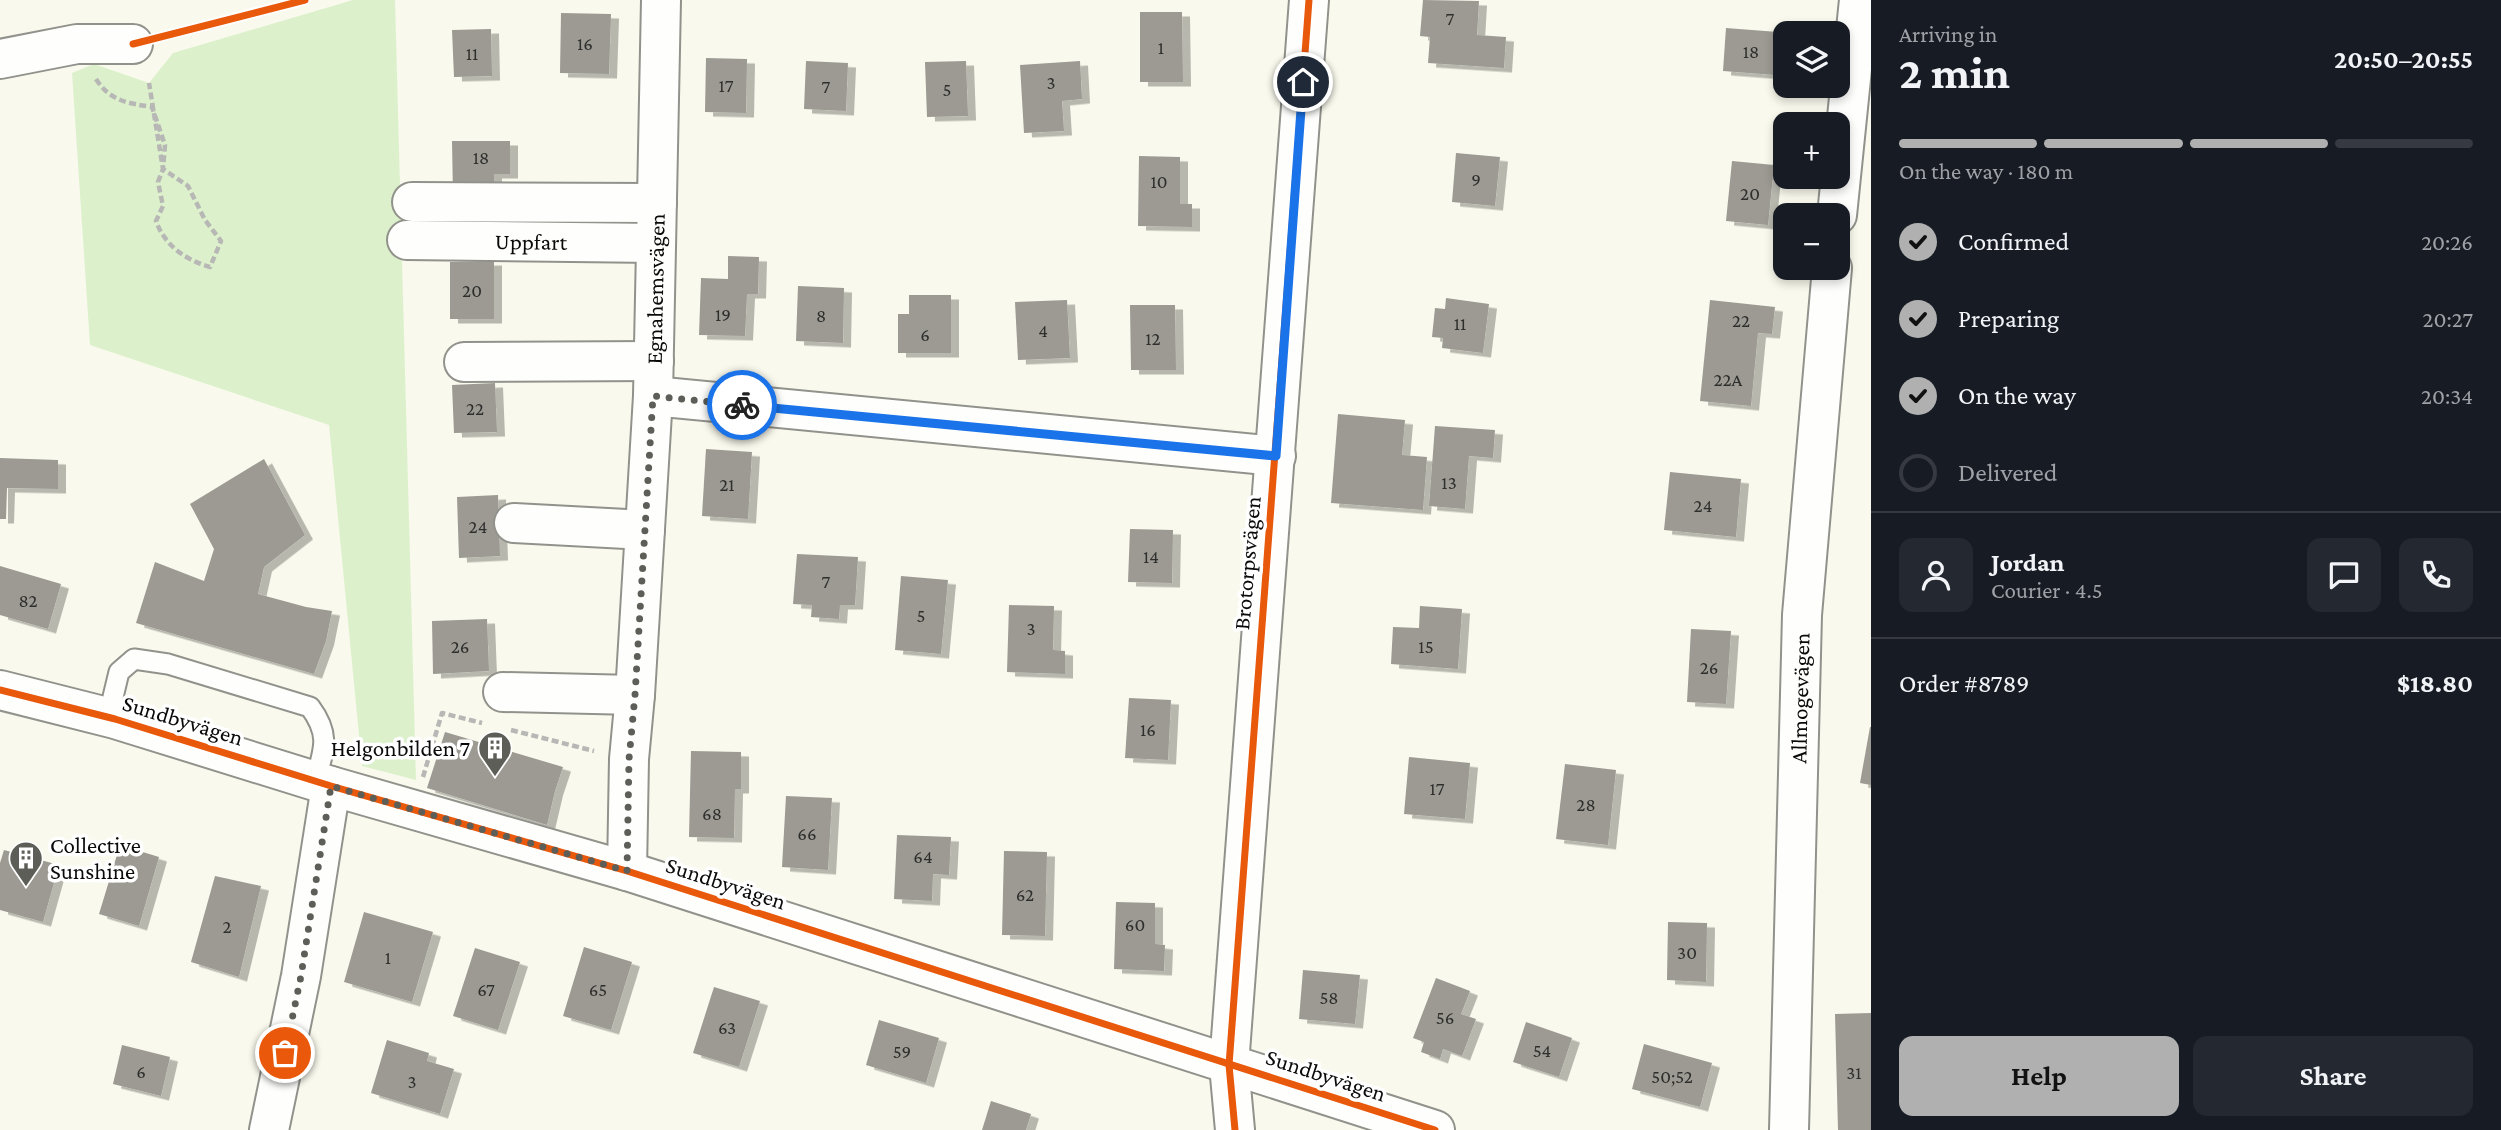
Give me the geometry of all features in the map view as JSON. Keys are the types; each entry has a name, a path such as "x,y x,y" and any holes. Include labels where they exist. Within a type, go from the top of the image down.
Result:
{"street":[{"name":"Egnahemsvägen","path":"627,871 629,759 653,379 661,0"},
{"name":"Brotorpsvägen","path":"1235,1130 1229,1065 1309,0"},
{"path":"1838,203 1859,0"},
{"path":"0,59 77,44 133,44"},
{"name":"Uppfart","path":"412,202 657,203"},
{"name":"Uppfart","path":"407,240 656,243"},
{"name":"Allmogevägen","path":"1789,1130 1802,615 1831,280"},
{"path":"464,362 653,379 1276,456"},
{"path":"514,523 645,530"},
{"name":"Sundbyvägen","path":"0,690 116,719 323,783 627,871 1435,1130"},
{"path":"503,692 635,695"},
{"path":"269,1130 301,976 323,783"}],"lane":[{"path":"116,719 113,697 119,672 134,659 168,664 310,707 319,719 326,740 323,783"}],"path":[{"path":"93,75 104,92 117,99 152,107"},
{"path":"149,83 152,107 165,145 163,169 158,182 163,206 156,221 161,235 183,256 210,267 221,241 205,220 188,186 163,169"},
{"path":"420,785 442,713 482,723"},
{"path":"509,730 629,759"}],"green space":[{"path":"353,0 395,0 416,780 362,766 329,425 90,345 72,73 94,64 149,83 173,53"}],"building":[{"path":"1423,0 1479,1 1477,35 1506,37 1504,68 1428,63 1430,37 1420,36"},
{"path":"1140,12 1182,12 1183,82 1140,82"},
{"path":"561,13 611,14 609,74 560,73"},
{"path":"1726,28 1773,32 1773,75 1723,71"},
{"path":"491,29 492,76 454,77 452,30"},
{"path":"706,58 747,59 746,113 705,112"},
{"path":"806,61 848,63 846,111 804,109"},
{"path":"966,61 968,116 927,117 925,62"},
{"path":"1080,61 1082,99 1062,101 1064,131 1024,133 1020,65"},
{"path":"452,141 510,141 510,174 494,174 494,196 453,196"},
{"path":"1456,153 1500,157 1495,206 1452,202"},
{"path":"1139,156 1180,157 1180,204 1192,204 1192,227 1138,226"},
{"path":"1732,161 1773,165 1768,225 1726,221"},
{"path":"728,256 759,257 758,294 747,294 745,336 699,335 701,278 728,279"},
{"path":"494,261 494,319 450,319 450,262"},
{"path":"798,286 844,288 843,343 796,341"},
{"path":"909,295 951,295 951,353 898,353 898,314 909,314"},
{"path":"1446,298 1489,304 1483,353 1442,348 1443,338 1432,337 1435,308 1445,309"},
{"path":"1067,300 1070,358 1018,360 1015,302"},
{"path":"1710,300 1775,307 1772,334 1758,333 1751,406 1700,401"},
{"path":"1130,305 1175,305 1176,370 1131,370"},
{"path":"495,383 497,432 454,433 452,385"},
{"path":"1338,414 1405,420 1402,455 1427,457 1423,510 1331,503"},
{"path":"1435,426 1495,430 1493,458 1469,456 1465,509 1429,506"},
{"path":"706,449 752,452 748,519 702,516"},
{"path":"0,458 58,460 58,489 7,488 6,519 0,519"},
{"path":"264,459 305,535 264,567 258,594 332,611 326,641 314,674 136,623 155,562 204,581 214,549 190,504"},
{"path":"1670,472 1741,479 1736,537 1664,530"},
{"path":"498,495 500,556 459,558 457,497"},
{"path":"1130,529 1173,530 1172,583 1128,582"},
{"path":"797,554 858,557 855,605 840,605 839,619 811,617 812,605 793,604"},
{"path":"0,566 61,584 48,629 0,615"},
{"path":"901,576 948,580 941,654 895,650"},
{"path":"1009,605 1054,606 1053,650 1065,651 1065,674 1007,672"},
{"path":"1420,606 1462,609 1458,669 1391,664 1393,627 1419,628"},
{"path":"487,619 489,671 433,674 432,621"},
{"path":"1691,629 1731,631 1726,704 1687,702"},
{"path":"1129,698 1171,700 1168,760 1125,758"},
{"path":"1871,727 1871,785 1860,783"},
{"name":"Helgonbilden 7","path":"445,732 563,767 547,825 427,788"},
{"path":"691,751 741,752 741,789 735,789 734,838 689,837"},
{"path":"1409,757 1470,763 1465,819 1404,814"},
{"path":"1565,764 1616,770 1608,845 1556,839"},
{"path":"786,796 832,798 828,870 782,867"},
{"path":"897,835 951,837 949,875 933,874 932,901 894,899"},
{"path":"120,845 159,857 139,926 99,914"},
{"name":"Collective Sunshine","path":"4,850 59,865 43,922 0,910 0,863"},
{"path":"1004,851 1047,852 1045,936 1002,935"},
{"path":"215,876 261,886 239,977 191,962"},
{"path":"1116,902 1155,903 1155,944 1165,945 1164,971 1114,969"},
{"path":"364,912 433,932 412,1002 344,982"},
{"path":"1668,922 1707,923 1706,982 1667,980"},
{"path":"584,947 632,962 611,1030 563,1016"},
{"path":"475,948 520,962 498,1030 453,1016"},
{"path":"1303,970 1360,975 1355,1024 1299,1019"},
{"path":"1436,978 1470,991 1461,1014 1476,1019 1462,1056 1443,1049 1440,1059 1421,1052 1424,1042 1413,1038"},
{"path":"714,987 760,1001 739,1067 693,1053"},
{"path":"1871,1013 1871,1130 1838,1130 1835,1014"},
{"path":"879,1020 939,1038 926,1083 866,1065"},
{"path":"1526,1022 1572,1038 1559,1077 1513,1062"},
{"path":"387,1040 429,1053 427,1061 454,1069 440,1114 371,1093"},
{"path":"1644,1044 1712,1063 1700,1107 1632,1089"},
{"path":"122,1045 170,1057 161,1096 113,1084"},
{"path":"991,1101 1031,1114 1026,1130 982,1130"}],"cycle path":[{"path":"133,44 305,0"},
{"path":"1235,1130 1229,1065 1309,0"},
{"path":"0,690 115,719 331,786 627,871 1435,1130"}],"way so far":[{"path":"285,1053 301,976 331,786 627,871 629,759 653,396 742,405"}],"place":[{"name":"Helgonbilden 7","path":"495,778"},
{"name":"Collective Sunshine","path":"26,888"}],"route":[{"path":"742,405 1276,456 1303,82"}]}
